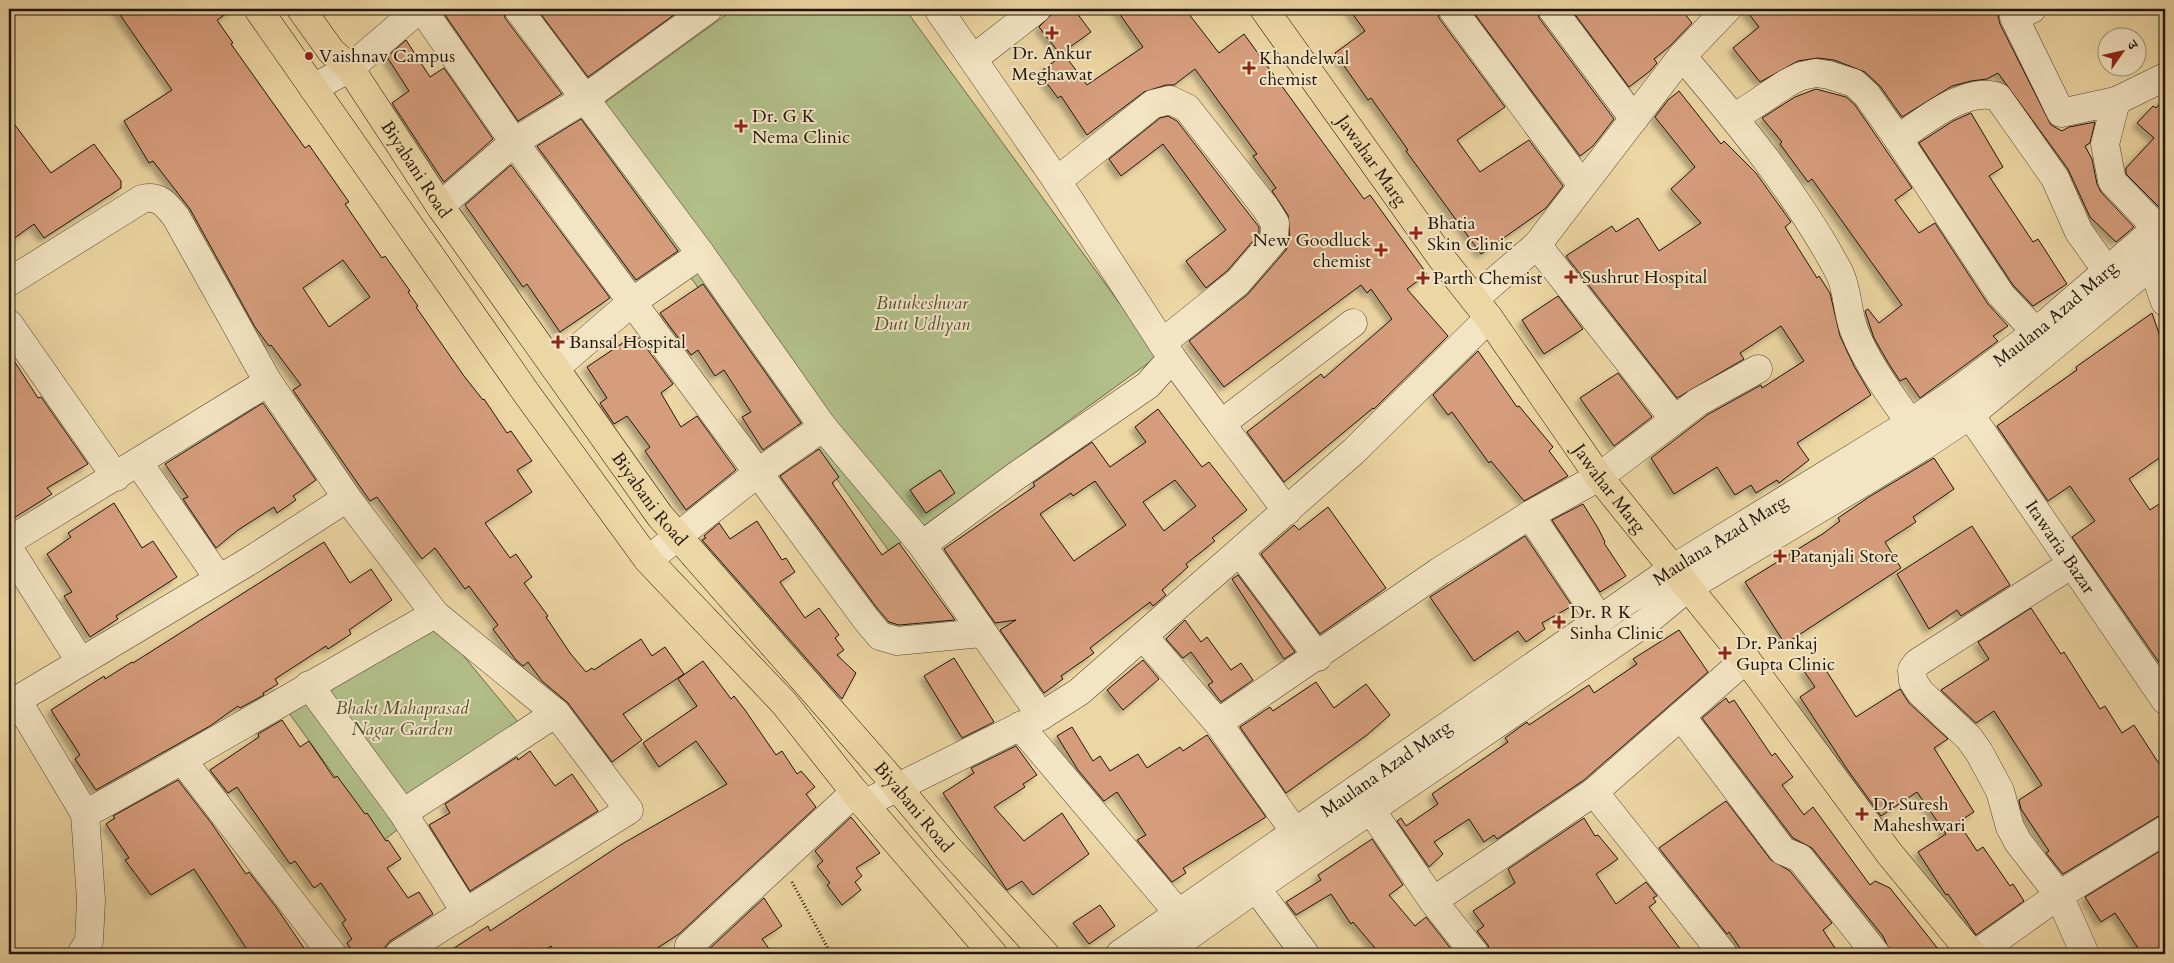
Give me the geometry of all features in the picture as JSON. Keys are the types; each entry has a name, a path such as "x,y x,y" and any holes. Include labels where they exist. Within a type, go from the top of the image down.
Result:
{"main road":[{"name":"Biyabani Road","path":"258,9 527,394 648,560 784,703 860,798 993,954"},
{"name":"Biyabani Road","path":"301,9 330,51 350,68 440,206 660,516 946,847 1045,954"},
{"name":"Jawahar Marg","path":"1264,9 1443,260 1481,308 1599,477 1746,658 1889,853 1972,954"}],"street":[{"path":"313,88 350,68 421,9 514,142 880,636 897,641 982,633"},
{"path":"518,9 701,254 823,427 922,545 982,633 1030,721 1179,914"},
{"path":"440,206 514,142 584,99 708,9"},
{"path":"938,9 1057,181 1167,350 1220,424 1287,511"},
{"path":"973,59 1036,9"},
{"path":"1452,9 1582,185"},
{"path":"1552,9 1634,120"},
{"path":"688,954 689,946 780,860 860,798 897,788 1030,721 1079,692 1354,451 1537,245 1682,56 1727,9"},
{"path":"2032,9 2014,17 2061,113 2116,101 2165,77"},
{"path":"1682,56 1734,118 1809,220 1840,274 1853,328 1863,352 1918,434"},
{"path":"1734,118 1794,79 1816,74 1829,75 1854,83 1867,95 1898,139 2001,295 2036,332"},
{"path":"1898,139 1954,103 1968,97 1988,93 1998,97 2055,178 2079,232 2108,271"},
{"path":"922,545 1016,476 1148,385 1167,350 1238,282 1274,240 1275,223 1187,108 1170,100 1153,104 1057,181"},
{"path":"2116,101 2105,144 2112,182 2161,224"},
{"path":"9,282 142,199 150,197 159,199 176,217 268,382 347,498 434,614 556,713 629,810 399,954"},
{"name":"Maulana Azad Marg","path":"1918,434 1955,393 2036,332 2161,224"},
{"path":"1537,245 1674,419"},
{"path":"555,368 632,302 701,254"},
{"path":"2159,259 2165,302"},
{"name":"Maulana Azad Marg","path":"1120,954 1600,620 1681,578 1918,434 1970,415 2159,259"},
{"path":"1220,424 1353,323"},
{"path":"9,324 127,470 219,579"},
{"path":"1218,723 1318,657 1440,571 1530,515 1599,477 1698,402 1758,369"},
{"path":"9,541 268,382"},
{"name":"Itawaria Bazar","path":"1955,393 2165,700"},
{"path":"648,560 759,472 823,427"},
{"path":"81,954 89,941 91,900 85,814 13,703 219,579 347,498"},
{"path":"1530,515 1600,620"},
{"path":"9,550 80,661"},
{"path":"1240,552 1318,657"},
{"path":"2072,564 1917,663 1912,670 1913,681 1920,692 1969,738 1979,752 2000,791 2010,827 2018,842 2060,895 2085,954"},
{"name":"Maulana Azad Marg","path":"1163,954 1256,888 1646,622 1681,578"},
{"path":"85,814 183,761 310,684 434,614"},
{"path":"1143,636 1218,723 1295,832"},
{"path":"1433,901 1594,792 1746,658"},
{"path":"310,684 403,813 466,912"},
{"path":"403,813 556,713"},
{"path":"1681,716 1782,851 1800,858 1876,954"},
{"path":"183,761 332,954"},
{"path":"1594,792 1723,954"},
{"path":"1371,810 1433,901 1475,954"},
{"path":"1976,954 2060,895 2165,830"},
{"path":"1256,888 1305,954"}],"path":[{"path":"780,860 831,954"}],"green space":[{"name":"Butukeshwar Dutt Udhyan","path":"734,9 905,9 1158,356 889,551 578,122"},
{"name":"Bhakt Mahaprasad Nagar Garden","path":"439,626 523,728 382,842 276,695"}],"building":[{"path":"116,9 233,9 217,20 233,43 231,44 305,148 309,145 349,202 345,204 382,258 385,256 410,291 408,292 418,306 416,307 464,376 484,399 507,433 511,431 532,461 517,470 532,492 485,523 510,558 516,554 532,577 524,583 548,616 546,617 570,653 586,672 592,668 594,670 641,639 652,656 665,647 684,674 623,714 642,740 612,762 568,703 542,681 528,662 523,666 516,660 493,629 498,625 469,586 465,589 435,548 422,559 377,497 370,501 293,390 301,385 255,327 190,209 153,161 149,163 124,121 172,90","holes":["343,260 370,297 329,327 303,288"]},
{"path":"447,9 503,9 505,18 562,94 518,121 443,12"},
{"path":"537,9 682,9 588,77"},
{"path":"1052,9 1074,9 1091,32 1060,54 1039,27 1051,15"},
{"path":"1116,9 1185,9 1219,53 1244,34 1364,199 1370,195 1427,274 1407,289 1448,336 1374,409 1284,482 1247,432 1321,374 1324,378 1392,319 1371,289 1367,293 1361,285 1224,387 1189,341 1248,294 1286,250 1290,241 1288,215 1272,191 1276,188 1253,156 1257,154 1195,69 1174,85 1166,85 1144,92 1087,135 1061,96 1058,98 1039,73 1064,54 1087,85 1143,47"},
{"path":"1349,9 1437,9 1439,18 1505,107 1457,140 1480,172 1529,140 1563,186 1546,208 1481,254 1406,151 1408,150 1371,98 1368,100 1335,53 1365,31"},
{"path":"1471,9 1537,9 1539,18 1614,119 1593,146 1580,156"},
{"path":"1571,9 1681,9 1692,23 1670,46 1654,59 1657,63 1650,71 1629,87"},
{"path":"1745,9 2001,9 1998,16 2000,24 2051,125 2062,131 2069,127 2095,122 2090,143 2085,146 2092,159 2097,184 2101,192 2134,227 2116,242 2090,217 2068,169 1998,73 1987,79 1952,86 1902,117 1880,86 1865,72 1834,60 1818,58 1798,61 1760,82 1733,48 1759,27"},
{"path":"406,40 430,77 444,68 493,139 444,182 392,103 409,91 387,57"},
{"path":"1816,89 1846,97 1855,105 1912,188 1895,200 1919,233 1935,223 1988,304 2008,326 1993,336 1998,341 1920,398 1906,378 1900,381 1889,364 1874,338 1865,311 1868,309 1879,323 1902,305 1812,179 1808,182 1780,144 1782,142 1762,118 1795,97"},
{"path":"1679,91 1721,144 1724,141 1756,173 1791,222 1785,227 1817,278 1819,276 1830,293 1840,336 1854,366 1871,395 1797,443 1809,460 1779,483 1777,480 1756,493 1751,485 1735,495 1717,467 1674,494 1651,458 1707,415 1761,385 1762,388 1804,361 1781,326 1740,353 1744,359 1677,398 1566,256 1612,226 1616,232 1638,218 1659,251 1701,223 1671,189 1695,167 1655,117 1668,100"},
{"path":"2165,98 2165,205 2159,207 2126,174 2126,168 2154,138 2137,123 2153,106 2156,108"},
{"path":"1971,113 2003,167 1989,176 2033,242 2038,239 2067,284 2033,306 2013,285 1919,143 1953,121"},
{"path":"1168,116 1177,121 1259,227 1259,234 1227,271 1206,288 1186,261 1226,230 1163,144 1121,176 1109,159 1160,118"},
{"path":"9,117 51,173 94,144 121,181 121,188 44,238 34,224 9,242"},
{"path":"581,119 678,251 636,280 537,146"},
{"path":"511,165 610,298 560,332 527,284 523,287 465,205"},
{"path":"703,284 801,423 763,450 742,417 751,412 724,370 715,376 698,350 691,355 660,313"},
{"path":"1558,296 1583,329 1544,354 1522,320"},
{"path":"2152,313 2165,351 2165,454 2129,479 2150,510 2159,504 2165,513 2165,671 2072,537 2095,521 2070,486 2048,501 1997,426 2077,370 2076,367"},
{"path":"636,334 673,384 661,393 681,427 697,416 736,470 686,510 645,451 650,447 627,416 614,424 600,403 607,398 587,367"},
{"path":"1478,351 1517,407 1519,406 1553,447 1549,451 1568,476 1524,501 1491,461 1489,463 1452,412 1448,415 1433,395"},
{"path":"9,353 38,398 41,397 88,464 47,488 52,494 9,521"},
{"path":"1618,373 1652,417 1614,446 1580,398"},
{"path":"263,403 316,480 293,496 296,500 277,513 274,507 238,530 216,548 183,499 188,497 165,464"},
{"path":"1158,409 1202,467 1209,462 1247,510 1212,538 1215,541 1186,564 1188,567 1162,590 1166,595 1153,606 1150,602 1090,648 1094,653 1061,676 1063,679 1044,693 1000,630 1016,620 995,623 944,549 1035,486 1033,483 1092,442 1110,467 1146,442 1135,427","holes":["1175,480 1196,506 1164,531 1143,502","1095,481 1126,525 1074,561 1040,514 1071,493 1073,496"]},
{"path":"819,449 839,477 832,483 882,555 899,543 955,620 899,625 889,622 877,608 780,476"},
{"path":"1934,458 1954,489 1913,517 1916,522 1885,542 1901,568 1785,644 1745,582 1824,533 1840,521 1838,518 1869,497"},
{"path":"940,470 955,493 926,513 910,490"},
{"path":"114,503 142,548 153,541 177,577 116,616 118,619 90,637 64,596 72,592 47,554 71,537 68,533"},
{"path":"1583,504 1598,528 1604,543 1626,576 1600,592 1552,520"},
{"path":"1328,507 1386,588 1320,634 1261,554 1294,525 1299,530"},
{"path":"757,521 782,560 786,558 795,572 780,582 805,618 819,608 839,635 835,638 844,650 837,655 856,673 842,699 702,540 719,523 730,539"},
{"path":"1972,526 2010,585 1961,616 1957,610 1929,629 1897,574"},
{"path":"1525,536 1572,606 1542,623 1545,629 1526,642 1518,631 1474,661 1430,597"},
{"path":"324,542 350,583 371,569 392,600 349,630 351,634 328,649 326,646 275,679 278,684 263,693 264,695 240,708 238,706 210,726 96,790 75,759 80,755 51,710 104,676 105,679 133,663"},
{"path":"1238,575 1295,652 1284,659 1232,579"},
{"path":"2031,608 2061,654 2064,652 2100,709 2105,706 2122,733 2134,725 2165,773 2165,814 2063,874 2046,853 2049,851 2021,809 2019,800 2042,785 1994,711 1976,723 1941,690 1989,659 1978,642"},
{"path":"1185,620 1201,642 1207,637 1231,670 1241,663 1253,680 1221,702 1208,685 1213,682 1191,652 1183,658 1166,639"},
{"path":"1679,630 1708,672 1584,780 1497,839 1494,835 1484,842 1469,819 1434,842 1443,854 1429,867 1397,821 1401,818 1406,826 1438,804 1432,794 1508,742 1505,738 1527,722 1529,725 1589,685 1594,693 1637,664 1633,659"},
{"path":"954,658 994,722 962,738 924,676"},
{"path":"1143,660 1159,679 1123,710 1107,690"},
{"path":"703,661 731,699 734,696 745,710 776,755 782,751 797,774 801,771 815,787 806,794 816,807 679,934 648,954 556,954 551,946 539,954 445,954 488,926 490,931 622,844 727,784 696,741 659,767 643,743 697,706 678,679"},
{"path":"1820,661 1856,717 1900,689 1909,703 1948,739 1934,748 1974,812 1958,822 1977,851 1983,847 2010,886 2013,884 2024,901 1976,935 1948,894 1946,895 1918,852 1946,834 1917,792 1881,816 1847,769 1800,697 1815,687 1804,671"},
{"path":"1316,682 1334,708 1366,684 1390,715 1367,735 1286,793 1240,727 1270,707 1273,711"},
{"path":"1726,698 1729,703 1734,700 1772,756 1775,753 1793,777 1782,785 1804,815 1813,807 1870,885 1875,881 1890,888 1942,954 1891,954 1883,936 1812,848 1793,838 1702,718"},
{"path":"282,720 300,747 309,741 334,778 337,776 365,814 367,813 401,859 387,868 408,898 419,892 433,914 390,941 385,947 383,954 354,954 347,943 352,939 342,923 346,920 321,883 314,888 295,861 290,864 237,787 228,793 210,770 259,737 258,734"},
{"path":"1072,727 1093,761 1100,756 1110,771 1138,754 1147,768 1180,747 1183,751 1207,735 1266,817 1183,868 1186,873 1172,882 1137,840 1146,835 1117,792 1104,801 1078,770 1057,736"},
{"path":"1016,746 1037,775 1023,784 1025,787 994,807 1024,841 1062,813 1089,854 1033,895 1022,881 1007,890 943,793 974,773 971,768"},
{"path":"530,751 555,786 572,774 598,811 470,891 429,825 450,813 445,804 517,757 518,760"},
{"path":"178,780 212,824 246,874 249,872 276,907 308,954 250,954 194,869 151,895 125,860 129,858 106,824 115,818 113,816"},
{"path":"1726,801 1771,860 1790,871 1832,923 1823,930 1839,954 1744,954 1729,932 1727,934 1659,848"},
{"path":"851,817 880,853 856,868 862,876 855,882 861,890 842,905 827,885 830,883 817,866 823,861 815,851"},
{"path":"1584,818 1595,836 1598,835 1618,859 1596,874 1616,904 1646,882 1657,896 1653,898 1656,902 1649,907 1684,954 1490,954 1488,945 1477,931 1484,926 1473,911 1515,883 1508,869"},
{"path":"1372,839 1403,885 1389,895 1415,926 1426,917 1455,954 1380,954 1353,922 1351,924 1331,894 1296,915 1286,902 1321,880 1318,875"},
{"path":"2165,848 2165,954 2142,954 2115,913 2101,922 2085,897"},
{"path":"764,898 782,926 762,939 773,954 708,954 706,952"},
{"path":"1100,905 1115,926 1089,944 1073,923"}],"place":[{"name":"Dr. Ankur Meghawat","path":"1052,33"},
{"name":"Vaishnav Campus","path":"309,56"},
{"name":"Khandelwal chemist","path":"1249,68"},
{"name":"Dr. G K Nema Clinic","path":"741,126"},
{"name":"Bhatia Skin Clinic","path":"1416,233"},
{"name":"New Goodluck chemist","path":"1381,250"},
{"name":"Sushrut Hospital","path":"1571,277"},
{"name":"Parth Chemist","path":"1423,278"},
{"name":"Bansal Hospital","path":"558,342"},
{"name":"Patanjali Store","path":"1780,556"},
{"name":"Dr. R K Sinha Clinic","path":"1559,622"},
{"name":"Dr. Pankaj Gupta Clinic","path":"1725,653"},
{"name":"Dr Suresh Maheshwari","path":"1862,814"}]}
